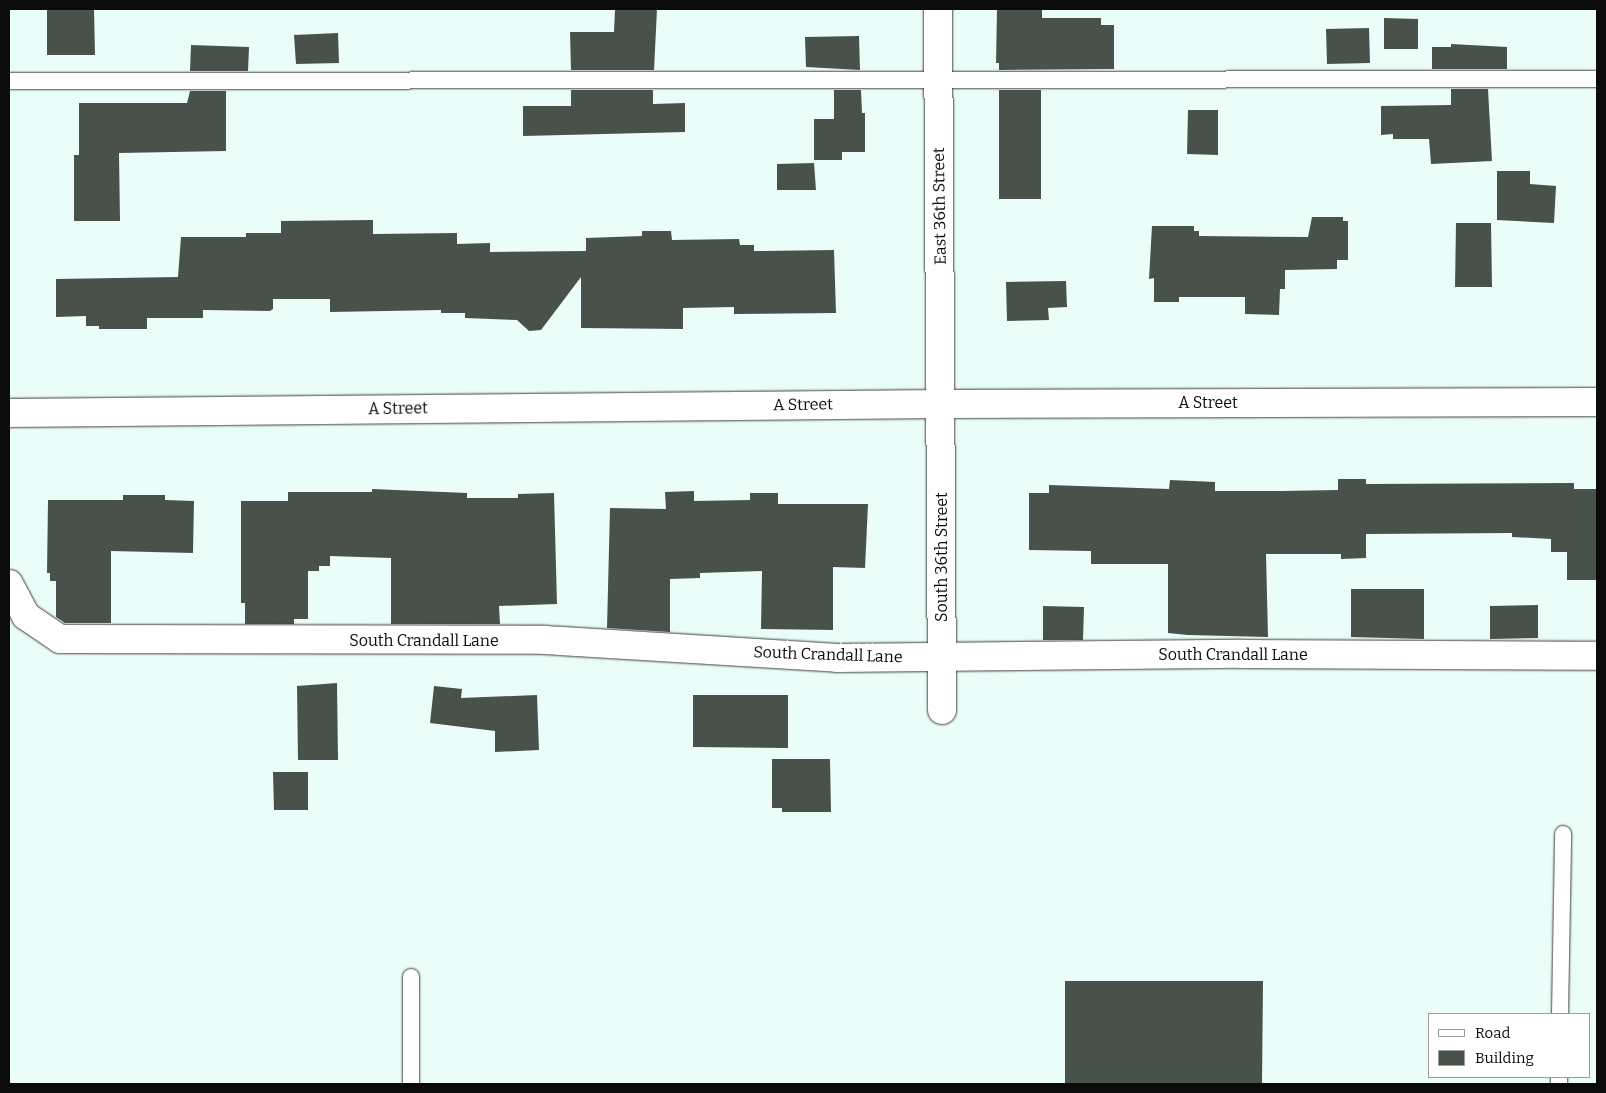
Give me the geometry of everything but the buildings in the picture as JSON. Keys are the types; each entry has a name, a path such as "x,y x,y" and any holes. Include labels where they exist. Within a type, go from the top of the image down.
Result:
{"street":[{"name":"East 36th Street","path":"938,9 942,404"},
{"name":"A Street","path":"9,413 942,404 1597,402"},
{"name":"South 36th Street","path":"942,404 942,710"},
{"name":"South Crandall Lane","path":"9,584 26,616 60,640 545,640 775,656 942,658 1231,654 1597,656"}],"lane":[{"path":"9,81 1597,79"},
{"path":"1560,1013 1563,834"},
{"path":"411,977 411,1084"}]}
